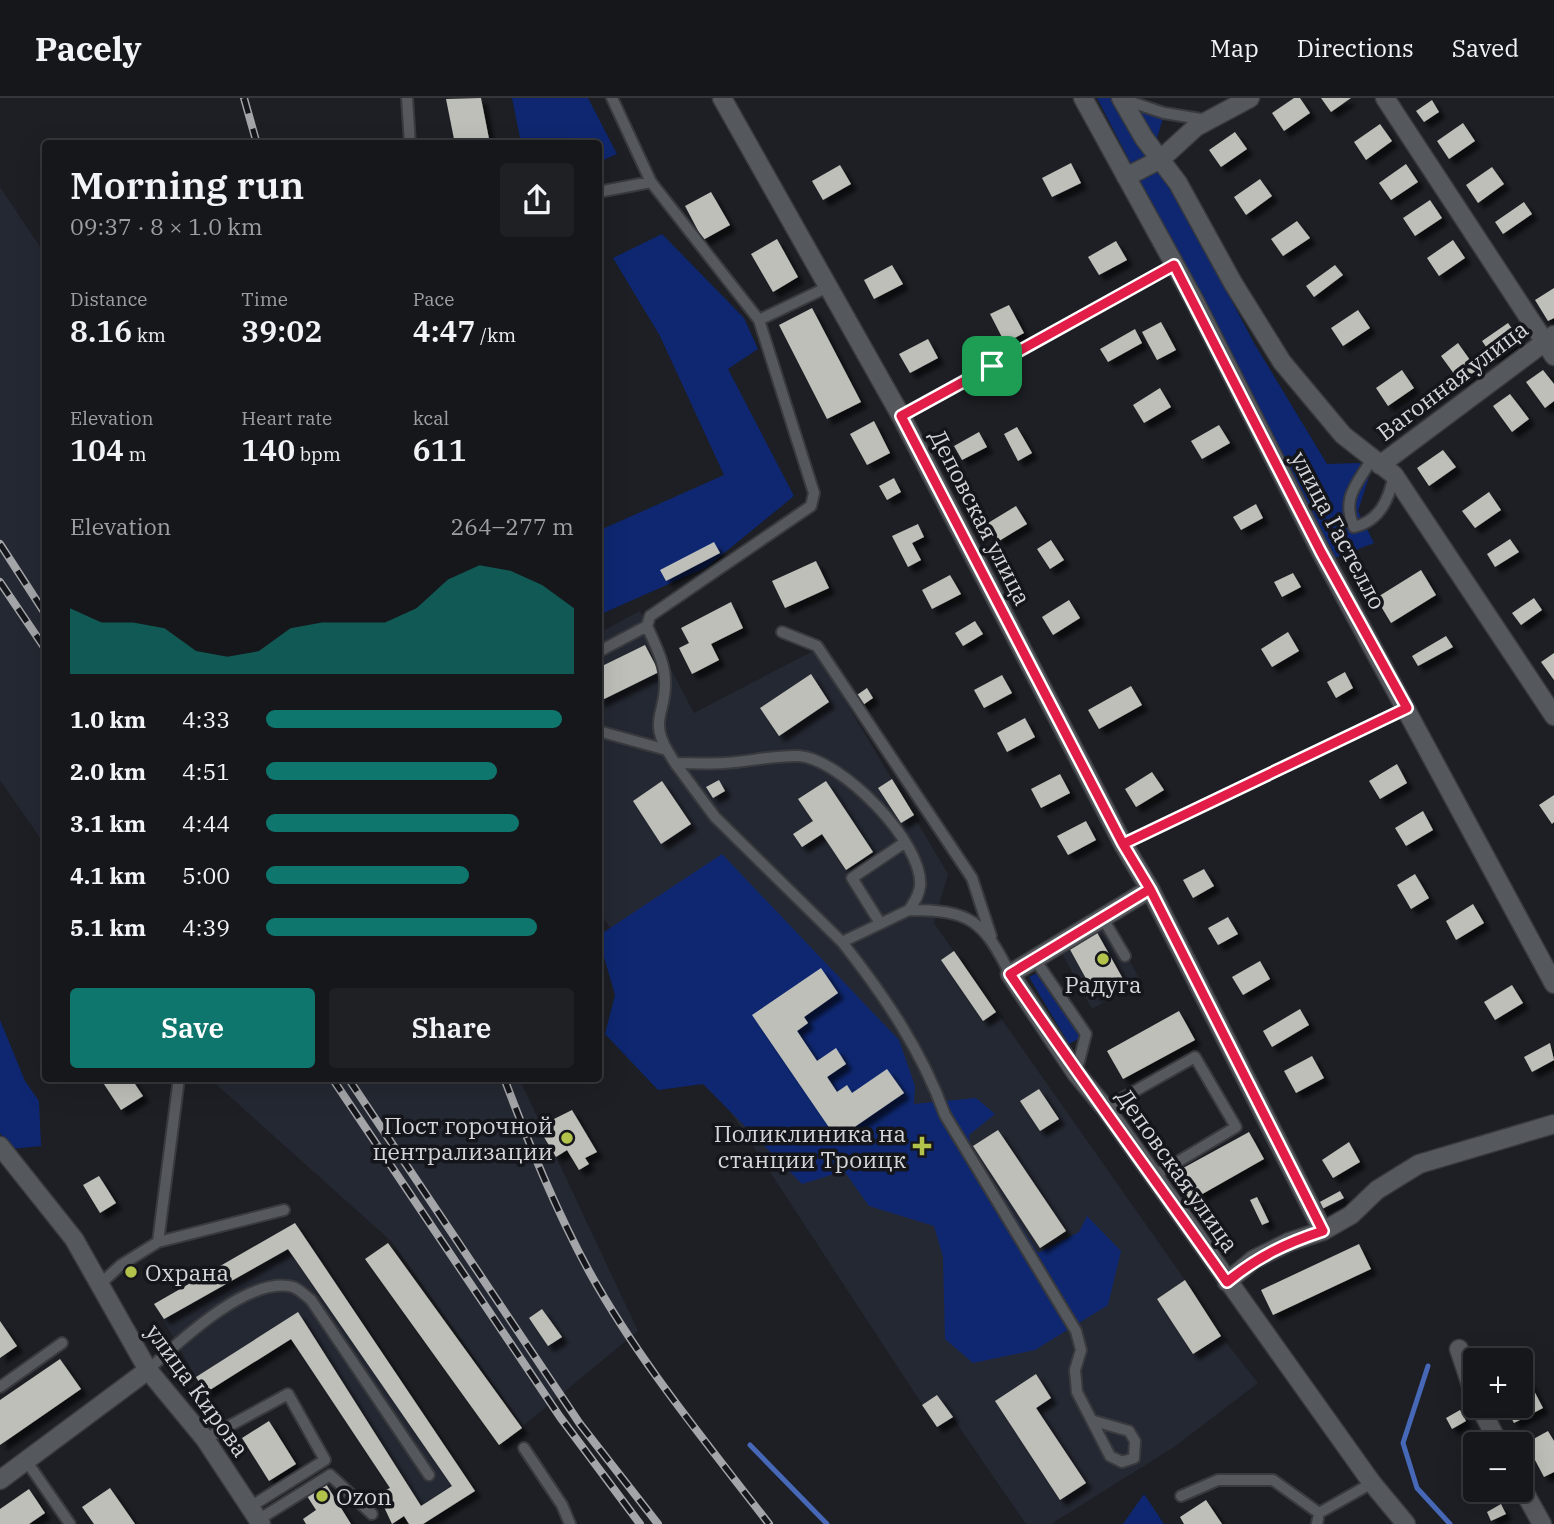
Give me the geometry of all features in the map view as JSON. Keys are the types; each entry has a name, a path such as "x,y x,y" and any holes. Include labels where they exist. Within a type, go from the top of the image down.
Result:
{"street":[{"name":"Деповская улица","path":"722,98 901,416 1123,844 1150,889 1323,1231"},
{"name":"улица Гастелло","path":"1083,98 1174,265 1321,552 1554,984"},
{"path":"1126,177 1161,159 1207,120 1250,98"},
{"path":"1385,98 1551,344"},
{"name":"улица Гастелло","path":"1121,99 1178,183 1233,283 1283,362 1343,435 1382,466 1554,716"},
{"name":"Вагонная улица","path":"1382,466 1551,344"},
{"path":"1010,974 1150,889"},
{"name":"Деповская улица","path":"1010,974 1076,1073 1105,1108 1372,1483 1406,1524"},
{"path":"1227,1282 1253,1260 1289,1242 1323,1231 1351,1215 1377,1190 1419,1164 1554,1124"},
{"name":"улица Кирова","path":"4,1158 53,1209 148,1370 205,1439 256,1517"},
{"path":"1459,1349 1463,1361"},
{"path":"0,1480 148,1370"},
{"path":"1530,1502 1542,1524"}],"lane":[{"path":"407,98 410,140"},
{"path":"612,98 651,182 759,320 814,493 811,506 650,616 648,626 665,668 666,688 657,719 658,734 675,763 715,817 842,942 871,978 915,1047 932,1079 945,1115 1076,1331 1081,1350 1076,1370 1077,1392 1094,1421"},
{"path":"1121,99 1164,113 1207,120"},
{"path":"602,191 651,182"},
{"path":"901,416 1174,265"},
{"path":"759,320 830,286"},
{"path":"1382,466 1390,495 1379,513 1366,524 1354,527 1347,512 1351,494 1382,466"},
{"path":"602,650 648,626"},
{"path":"782,632 817,646 972,878 991,936 1010,974"},
{"path":"1123,844 1407,708"},
{"path":"602,732 667,750"},
{"path":"675,763 723,763 799,757 826,763 883,811 913,858 920,883 918,897 909,910"},
{"path":"880,923 852,878 904,843"},
{"path":"842,942 909,910 937,909 973,921 991,936"},
{"path":"1102,916 1125,956"},
{"path":"1034,958 1086,1034 1076,1073"},
{"path":"1105,1108 1195,1057 1236,1127 1154,1176"},
{"path":"158,1242 178,1082"},
{"path":"99,1285 121,1265 158,1242 284,1210"},
{"path":"148,1370 189,1333 244,1296 273,1287 294,1287 311,1300 429,1475"},
{"path":"0,1387 62,1343"},
{"path":"205,1439 288,1394 325,1460 256,1517"},
{"path":"524,1448 562,1505 570,1524"},
{"path":"25,1459 71,1524"},
{"path":"256,1517 330,1475 372,1514"},
{"path":"1181,1496 1218,1480 1273,1480 1318,1519 1372,1483"}],"shaded area":[{"path":"512,98 588,98 617,154 602,161 602,140 520,140"},
{"path":"1097,98 1119,98 1163,118 1153,152 1254,343 1327,464 1360,463 1369,477 1358,511 1374,543 1335,558"},
{"path":"0,187 42,250 42,841 0,780"},
{"path":"662,234 744,318 758,349 728,369 794,496 707,567 602,614 602,529 724,475 660,336 613,258"},
{"name":"Поликлиника на станции Троицк","path":"640,611 694,713 815,650 948,874 934,923 1185,1280 1157,1299 1193,1354 1221,1336 1258,1383 1174,1447 1051,1524 1026,1524 953,1418 937,1427 602,916 602,631"},
{"path":"722,854 899,1040 915,1086 914,1104 976,1098 995,1114 969,1135 970,1145 1038,1253 1079,1232 1087,1216 1121,1251 1108,1305 1035,1350 973,1363 945,1339 943,1257 934,1226 869,1206 844,1171 802,1184 703,1084 658,1090 605,1034 615,995 602,950 602,933"},
{"path":"1107,919 1141,982 1092,1009 1058,946"},
{"path":"1042,971 1082,1037 1069,1044 1029,977"},
{"path":"0,1020 25,1081 39,1101 41,1146 12,1149 0,1133"},
{"path":"213,1082 521,1082 638,1331 523,1426 392,1242"},
{"path":"295,1223 475,1491 423,1524 409,1524 404,1517 392,1524 378,1494 390,1487 291,1339 205,1393 154,1304"},
{"path":"1144,1494 1164,1524 1123,1524"}],"building":[{"path":"481,98 489,140 454,140 446,99"},
{"path":"1294,98 1300,98 1310,113 1284,131 1272,113"},
{"path":"1321,98 1351,98 1331,112"},
{"path":"1432,100 1439,112 1424,122 1416,111"},
{"path":"1463,123 1475,141 1449,159 1437,141"},
{"path":"1380,124 1392,141 1366,160 1354,142"},
{"path":"1235,132 1247,149 1221,167 1209,150"},
{"path":"1071,163 1081,183 1052,197 1042,178"},
{"path":"1406,164 1418,182 1391,200 1379,183"},
{"path":"840,165 851,184 823,200 812,181"},
{"path":"1492,167 1504,184 1478,203 1466,185"},
{"path":"1260,179 1272,196 1246,215 1234,197"},
{"path":"711,192 730,225 703,240 685,206"},
{"path":"1430,200 1442,218 1415,236 1403,218"},
{"path":"1524,202 1532,214 1503,234 1495,222"},
{"path":"1297,221 1310,238 1283,256 1271,239"},
{"path":"777,239 798,277 773,292 751,254"},
{"path":"1453,240 1465,258 1439,276 1427,258"},
{"path":"1116,241 1127,260 1099,275 1088,257"},
{"path":"892,265 903,284 874,299 864,280"},
{"path":"1335,265 1343,275 1314,297 1306,286"},
{"path":"1554,288 1554,318 1548,321 1535,300"},
{"path":"1009,305 1024,333 1005,343 990,314"},
{"path":"812,308 861,402 827,419 779,325"},
{"path":"1358,310 1370,328 1343,346 1331,328"},
{"path":"1161,322 1176,350 1157,360 1142,332"},
{"path":"1508,323 1520,340 1494,358 1482,341"},
{"path":"1135,329 1142,343 1108,362 1100,349"},
{"path":"928,339 938,358 910,373 899,354"},
{"path":"1458,343 1477,370 1460,382 1441,356"},
{"path":"1402,370 1414,388 1388,406 1376,388"},
{"path":"1543,370 1554,384 1554,401 1545,408 1526,382"},
{"path":"1160,388 1171,407 1144,423 1133,405"},
{"path":"1510,394 1529,419 1512,432 1493,406"},
{"path":"874,421 890,453 867,465 850,434"},
{"path":"1219,425 1230,443 1202,459 1191,441"},
{"path":"1017,427 1032,453 1018,461 1004,434"},
{"path":"979,432 987,447 962,460 954,446"},
{"path":"1443,450 1456,467 1429,486 1417,468"},
{"path":"894,478 901,492 887,500 879,486"},
{"path":"1489,492 1501,510 1475,528 1462,511"},
{"path":"1256,504 1263,518 1241,530 1233,517"},
{"path":"1016,506 1027,524 999,541 988,523"},
{"path":"918,524 924,537 912,543 921,560 908,567 892,536"},
{"path":"1510,539 1519,552 1495,567 1487,554"},
{"path":"1051,540 1064,560 1050,569 1037,549"},
{"path":"714,542 720,553 666,581 660,570"},
{"path":"816,561 829,588 785,608 772,581"},
{"path":"1421,570 1436,595 1391,623 1376,598"},
{"path":"1293,573 1301,587 1282,597 1274,582"},
{"path":"950,575 961,594 932,609 922,590"},
{"path":"1534,598 1542,610 1521,625 1512,613"},
{"path":"1069,600 1080,618 1053,635 1042,617"},
{"path":"731,602 743,628 711,644 719,660 692,674 679,648 689,643 681,628"},
{"path":"975,621 983,634 963,646 955,633"},
{"path":"1288,632 1299,651 1272,667 1261,649"},
{"path":"1446,636 1453,647 1418,666 1412,656"},
{"path":"645,645 659,672 602,700 602,666"},
{"path":"1554,653 1554,680 1541,662"},
{"path":"1345,672 1353,688 1336,698 1327,682"},
{"path":"811,674 829,702 779,736 760,708"},
{"path":"1002,675 1012,693 984,708 974,690"},
{"path":"1131,686 1142,705 1099,729 1088,710"},
{"path":"867,688 873,698 860,707 854,697"},
{"path":"1025,718 1035,737 1007,752 997,733"},
{"path":"1397,764 1407,783 1380,799 1369,781"},
{"path":"1152,772 1164,790 1136,807 1125,789"},
{"path":"1060,774 1070,793 1041,808 1031,789"},
{"path":"892,779 914,815 901,823 878,788"},
{"path":"719,780 725,791 713,798 706,787"},
{"path":"662,781 691,824 661,844 633,801"},
{"path":"826,781 873,852 846,870 822,834 802,847 793,834 813,821 798,799"},
{"path":"1554,795 1554,822 1552,824 1539,805"},
{"path":"1423,811 1433,830 1406,846 1395,828"},
{"path":"1086,821 1096,840 1068,855 1057,836"},
{"path":"1204,869 1214,886 1193,898 1183,880"},
{"path":"1415,874 1429,898 1411,909 1397,885"},
{"path":"1473,904 1484,923 1456,940 1446,921"},
{"path":"1228,917 1238,934 1218,945 1208,928"},
{"path":"1095,929 1123,979 1095,995 1067,944"},
{"path":"954,951 996,1012 983,1021 941,960"},
{"path":"1260,961 1270,979 1243,995 1232,977"},
{"path":"821,968 838,993 804,1017 808,1023 797,1031 817,1061 836,1048 846,1064 827,1077 837,1092 847,1085 852,1093 887,1069 904,1093 837,1139 752,1015"},
{"path":"1512,985 1523,1003 1495,1020 1484,1002"},
{"path":"1300,1009 1309,1025 1272,1047 1263,1031"},
{"path":"1179,1011 1195,1040 1123,1079 1107,1051"},
{"path":"1550,1043 1554,1060 1532,1072 1524,1057"},
{"path":"1312,1056 1324,1078 1296,1093 1284,1071"},
{"path":"103,1082 134,1082 143,1096 121,1110"},
{"path":"1039,1089 1059,1119 1040,1131 1020,1101"},
{"name":"Пост горочной централизации","path":"572,1110 597,1152 585,1158 589,1164 579,1170 567,1150 556,1157 538,1127"},
{"path":"998,1130 1066,1231 1040,1248 973,1146"},
{"path":"1249,1132 1264,1159 1190,1201 1174,1173"},
{"path":"1349,1142 1360,1162 1333,1178 1322,1160"},
{"path":"99,1176 116,1203 100,1213 83,1185"},
{"path":"1340,1191 1344,1198 1320,1210 1316,1204"},
{"path":"1257,1197 1269,1222 1262,1225 1250,1200"},
{"path":"295,1223 475,1491 423,1524 409,1524 404,1516 392,1524 378,1494 390,1488 291,1339 205,1393 196,1377 298,1312 421,1506 452,1486 288,1249 164,1319 154,1304"},
{"path":"388,1243 522,1428 499,1445 365,1259"},
{"path":"1359,1244 1371,1269 1273,1315 1261,1290"},
{"path":"1185,1280 1221,1336 1193,1354 1157,1299"},
{"path":"542,1309 562,1337 548,1346 529,1318"},
{"path":"0,1321 17,1346 0,1358"},
{"path":"60,1359 81,1389 0,1445 0,1400"},
{"path":"1036,1374 1051,1398 1036,1408 1086,1483 1060,1500 995,1401"},
{"path":"1533,1389 1543,1408 1533,1413"},
{"path":"937,1395 953,1417 937,1427 922,1405"},
{"path":"1460,1410 1466,1421 1452,1429 1446,1418"},
{"path":"1511,1418 1524,1418 1514,1423"},
{"path":"269,1421 296,1464 269,1481 242,1438"},
{"path":"1548,1431 1554,1441 1554,1472 1544,1477 1533,1456 1533,1439"},
{"path":"326,1484 351,1524 306,1524 303,1519 316,1510 307,1496"},
{"path":"110,1488 135,1524 94,1524 82,1507"},
{"path":"29,1489 45,1513 29,1524 0,1524 0,1509"},
{"path":"1206,1500 1222,1524 1184,1524 1180,1517"},
{"path":"1501,1504 1506,1514 1491,1521 1487,1512"}],"waterway":[{"path":"1428,1366 1403,1443 1417,1488 1450,1524"},
{"path":"750,1445 827,1524"}],"railway":[{"path":"244,98 256,140"},
{"path":"0,544 42,609"},
{"path":"0,582 42,644"},
{"path":"335,1082 560,1417 640,1524"},
{"path":"351,1082 580,1424 658,1524"},
{"path":"506,1082 554,1201 590,1273 630,1339 769,1524"}],"place":[{"name":"Радуга","path":"1103,959"},
{"name":"Пост горочной централизации","path":"567,1138"},
{"name":"Поликлиника на станции Троицк","path":"922,1146"},
{"name":"Охрана","path":"131,1272"},
{"name":"Ozon","path":"322,1496"}],"route":[{"path":"992,366 901,416 1123,844 1150,889 1010,974 1076,1073 1105,1108 1227,1282 1253,1260 1289,1242 1323,1231 1150,889 1123,844 1249,781 1337,743 1407,708 1321,552 1174,265 992,366"}]}
